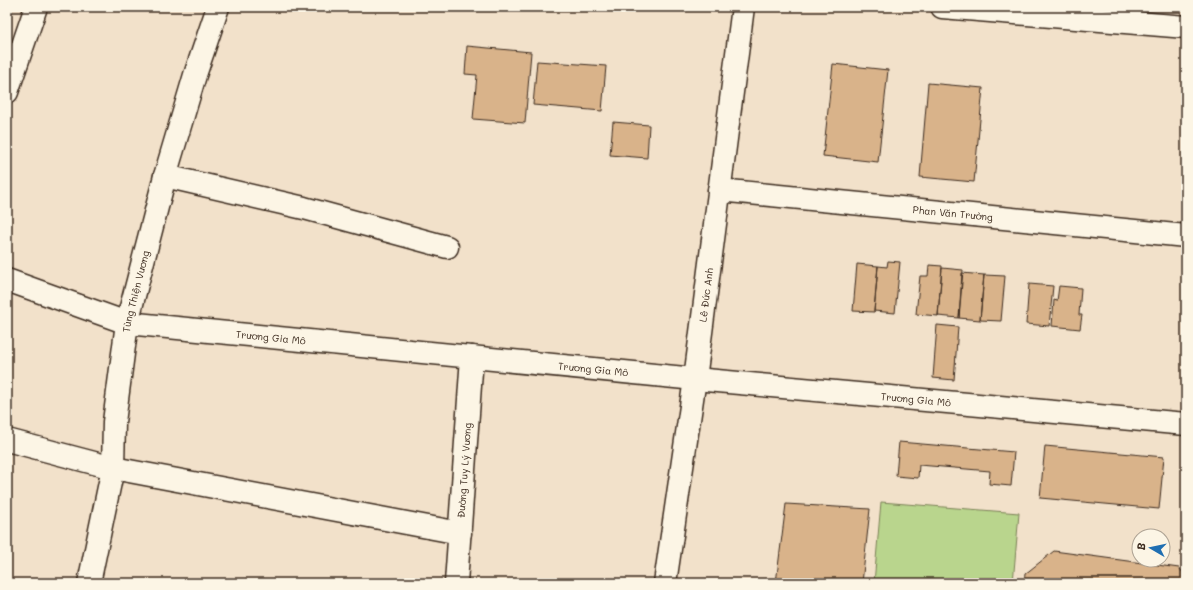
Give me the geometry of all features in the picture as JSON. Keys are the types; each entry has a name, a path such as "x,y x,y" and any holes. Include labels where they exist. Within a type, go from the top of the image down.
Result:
{"street":[{"path":"7,92 36,7"},
{"name":"Tùng Thiện Vương","path":"89,583 113,468 114,422 127,323 165,176 194,75 218,7"},
{"name":"Lê Đức Anh","path":"665,583 695,379 743,7"},
{"path":"942,7 1186,27"},
{"path":"165,176 304,208 447,247"},
{"name":"Phan Văn Trường","path":"719,190 1186,236"},
{"name":"Trương Gia Mô","path":"7,280 127,323 695,379 1186,424"},
{"name":"Đường Tuy Lý Vương","path":"456,583 472,357"},
{"path":"7,440 113,468 460,533"}],"green space":[{"path":"881,502 1019,513 1013,583 874,583"}],"building":[{"path":"467,46 531,52 525,123 473,119 477,75 465,74"},
{"path":"537,61 606,66 602,111 533,105"},
{"path":"833,64 888,70 878,162 823,156"},
{"path":"928,83 983,88 974,182 920,177"},
{"path":"613,122 649,125 647,158 610,155"},
{"path":"888,261 900,262 895,313 874,311 878,266 887,267"},
{"path":"857,264 878,266 874,312 853,311"},
{"path":"929,265 942,266 938,316 916,314 920,276 928,276"},
{"path":"942,268 963,270 959,318 938,316"},
{"path":"962,273 984,275 980,320 959,318"},
{"path":"984,275 1005,276 1001,321 980,320"},
{"path":"1029,284 1053,286 1049,326 1026,324"},
{"path":"1059,286 1081,288 1079,315 1082,315 1080,329 1052,326 1054,300 1057,301"},
{"path":"937,325 958,327 954,380 933,378"},
{"path":"899,442 1014,452 1011,486 989,484 990,471 919,465 918,478 896,476"},
{"path":"1045,446 1164,457 1159,509 1040,498"},
{"path":"786,504 870,509 862,583 776,583"},
{"path":"1054,551 1131,561 1131,568 1179,568 1186,576 1186,583 1024,583 1025,574"}]}
